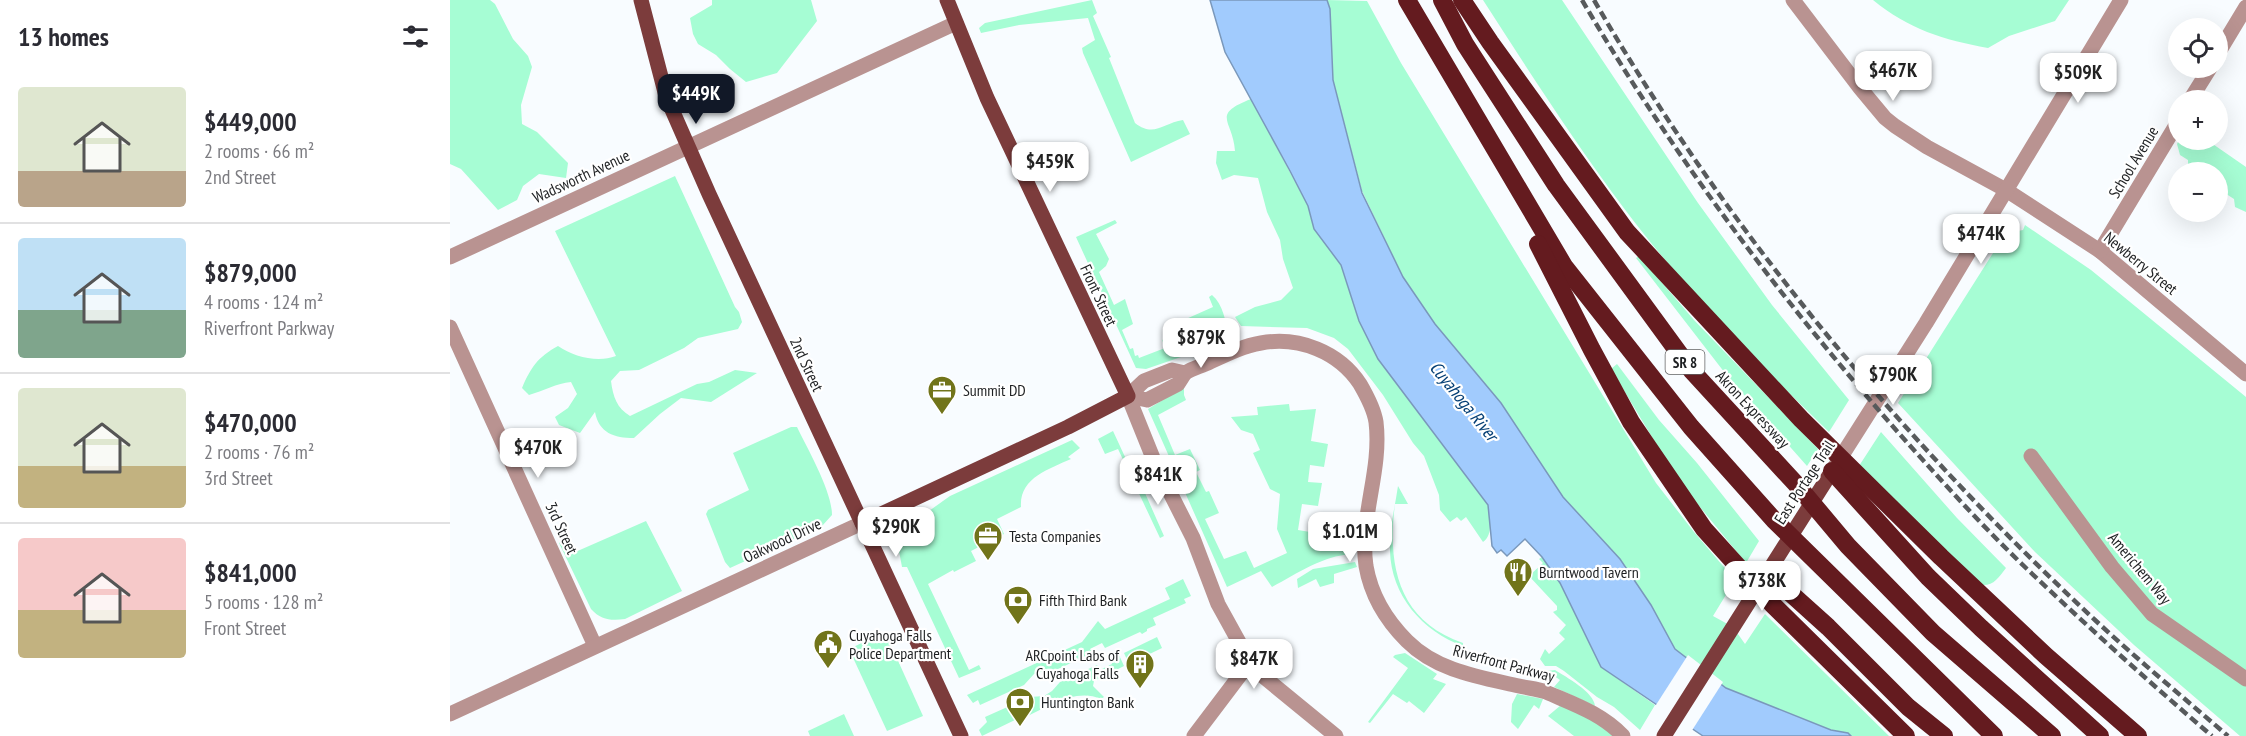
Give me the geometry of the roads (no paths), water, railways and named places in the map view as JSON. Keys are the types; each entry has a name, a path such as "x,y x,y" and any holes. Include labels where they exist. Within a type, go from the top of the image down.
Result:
{"highway":[{"name":"SR 8","path":"1407,0 1564,266 1690,427 1774,520 1994,736"},
{"name":"Akron Expressway","path":"1442,0 1465,44 1556,185 1692,371 1796,484 1848,546 1925,625 2052,736"},
{"path":"1462,0 1627,232 1802,419 1941,557 2046,656 2138,736"},
{"path":"1457,84 1625,412 1704,529 1772,604 1906,736"},
{"path":"1832,471 1928,577 2100,736"},
{"path":"1768,573 1828,627 1908,707 1944,736"}],"main road":[{"name":"2nd Street","path":"642,0 666,96 688,147 961,736"},
{"name":"Front Street","path":"947,0 987,98 1128,396"},
{"name":"Oakwood Drive","path":"862,523 1068,427 1128,396"},
{"name":"East Portage Trail","path":"1664,736 1832,471"}],"street":[{"name":"Newberry Street","path":"1793,0 1885,118 1926,147 2006,190 2100,251 2246,374"},
{"name":"East Portage Trail","path":"1832,471 1926,323 2121,0"},
{"path":"2228,37 2246,7"},
{"name":"Wadsworth Avenue","path":"450,257 956,23"},
{"name":"School Avenue","path":"2100,251 2168,139"},
{"name":"3rd Street","path":"450,328 595,646"},
{"name":"Riverfront Parkway","path":"1128,396 1147,400 1178,384 1185,373 1242,347 1277,341 1308,345 1328,354 1346,367 1364,391 1376,420 1377,458 1365,537 1366,567 1379,604 1394,628 1412,646 1444,666 1468,675 1558,696 1603,718 1623,736"},
{"name":"Front Street","path":"1128,396 1155,464 1193,538 1218,604 1250,662 1259,673 1336,736"},
{"name":"Americhem Way","path":"2031,456 2112,567 2152,614 2246,678"},
{"name":"Oakwood Drive","path":"450,714 862,523"},
{"path":"1194,736 1250,662"}],"water":[{"name":"Cuyahoga River","path":"1210,0 1327,0 1330,9 1333,80 1362,193 1403,277 1435,324 1501,403 1563,497 1620,559 1651,605 1675,649 1726,688 1851,736 1703,736 1601,667 1560,583 1542,557 1525,539 1507,556 1501,550 1497,553 1492,546 1488,505 1378,359 1359,321 1341,265 1314,229 1308,206 1225,52"}],"railway":[{"path":"1582,0 1690,169 1769,276 1853,380 1944,483 2010,552 2095,633 2212,736"},
{"path":"1594,0 1646,85 1701,168 1760,249 1886,405 2023,551 2111,635 2228,736"}],"place":[{"name":"Summit DD","path":"942,416"},
{"name":"Testa Companies","path":"988,562"},
{"name":"Burntwood Tavern","path":"1518,598"},
{"name":"Fifth Third Bank","path":"1018,626"},
{"name":"Cuyahoga Falls Police Department","path":"828,670"},
{"name":"ARCpoint Labs of Cuyahoga Falls","path":"1140,690"},
{"name":"Huntington Bank","path":"1020,728"}]}
